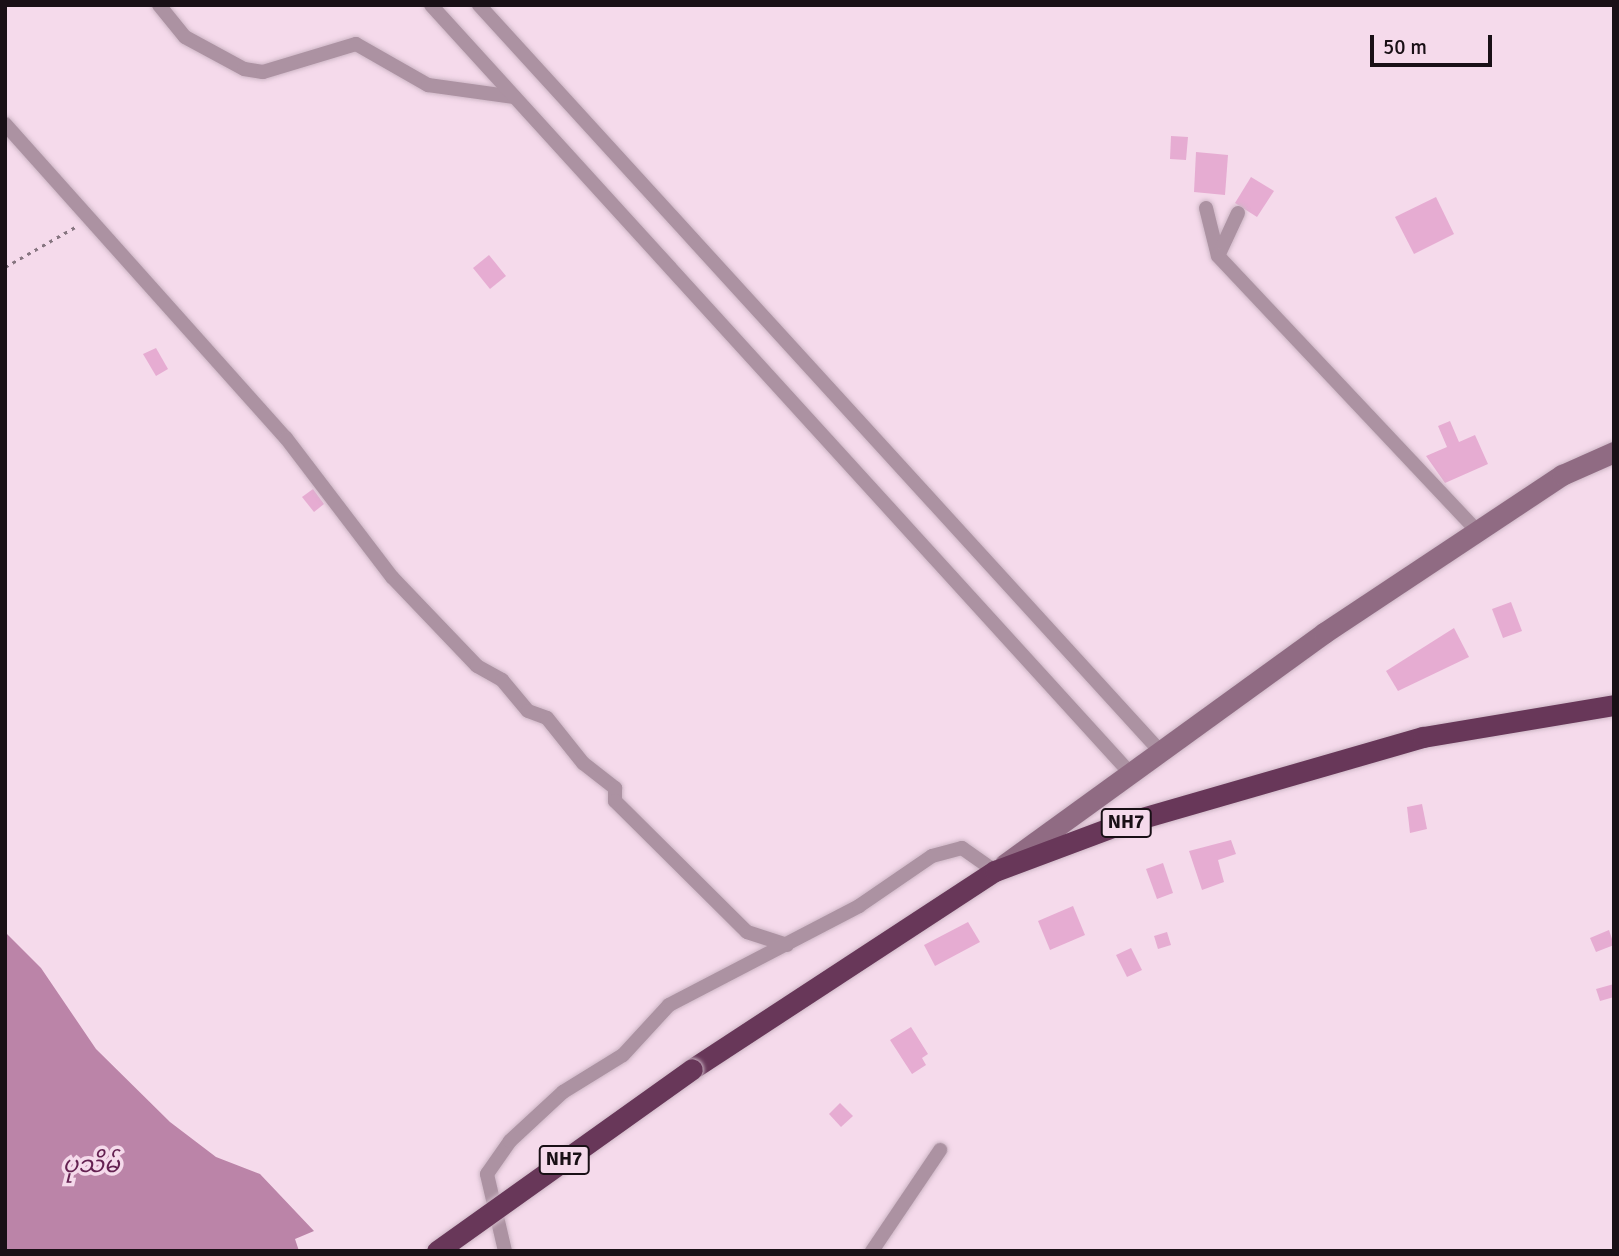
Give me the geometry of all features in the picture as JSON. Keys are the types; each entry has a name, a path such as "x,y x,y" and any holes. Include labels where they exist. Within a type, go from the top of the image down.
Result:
{"highway":[{"name":"NH7","path":"437,1251 692,1069 995,871 1118,825 1423,737 1614,705"}],"main road":[{"path":"995,871 1160,751 1477,531 1562,475 1614,452"}],"street":[{"path":"159,5 185,37 244,69 263,72 356,44 428,85 514,97"},
{"path":"431,5 1130,773"},
{"path":"479,5 1160,751"},
{"path":"5,124 92,218 286,438 392,577 477,666 502,680 528,711 547,718 583,763 615,788 615,801 747,932 787,946"},
{"path":"1206,208 1218,256 1477,531"},
{"path":"1218,256 1238,213"},
{"path":"505,1251 487,1174 510,1141 563,1092 623,1055 669,1006 787,946 932,856 961,848 995,871"},
{"path":"872,1251 940,1150"}],"path":[{"path":"5,267 92,218"}],"water":[{"name":"ပုသိမ်","path":"5,932 41,968 96,1049 170,1122 216,1157 260,1174 314,1231 295,1239 299,1251 5,1251"}],"building":[{"path":"1171,136 1188,137 1186,160 1170,159"},
{"path":"1196,152 1228,155 1225,195 1194,192"},
{"path":"1251,177 1274,191 1257,217 1235,203"},
{"path":"1436,197 1454,234 1414,254 1395,217"},
{"path":"489,255 506,276 490,289 473,268"},
{"path":"156,348 168,369 156,376 143,354"},
{"path":"1450,421 1459,442 1475,435 1488,464 1445,483 1426,456 1447,447 1438,426"},
{"path":"313,489 324,504 314,512 302,497"},
{"path":"1511,602 1522,631 1503,638 1492,609"},
{"path":"1454,628 1469,657 1398,691 1386,671"},
{"path":"1422,804 1427,829 1410,833 1407,807"},
{"path":"1231,840 1236,854 1218,860 1224,882 1202,890 1189,851"},
{"path":"1163,863 1173,893 1157,899 1146,869"},
{"path":"1073,906 1085,935 1050,950 1038,921"},
{"path":"968,922 980,942 935,966 924,945"},
{"path":"1609,930 1614,945 1596,952 1590,938"},
{"path":"1167,932 1171,945 1158,949 1154,936"},
{"path":"1131,948 1142,970 1127,977 1116,955"},
{"path":"1614,984 1614,997 1600,1001 1596,989"},
{"path":"911,1027 928,1054 922,1058 926,1065 912,1074 890,1040"},
{"path":"840,1103 853,1116 841,1127 829,1114"}]}
